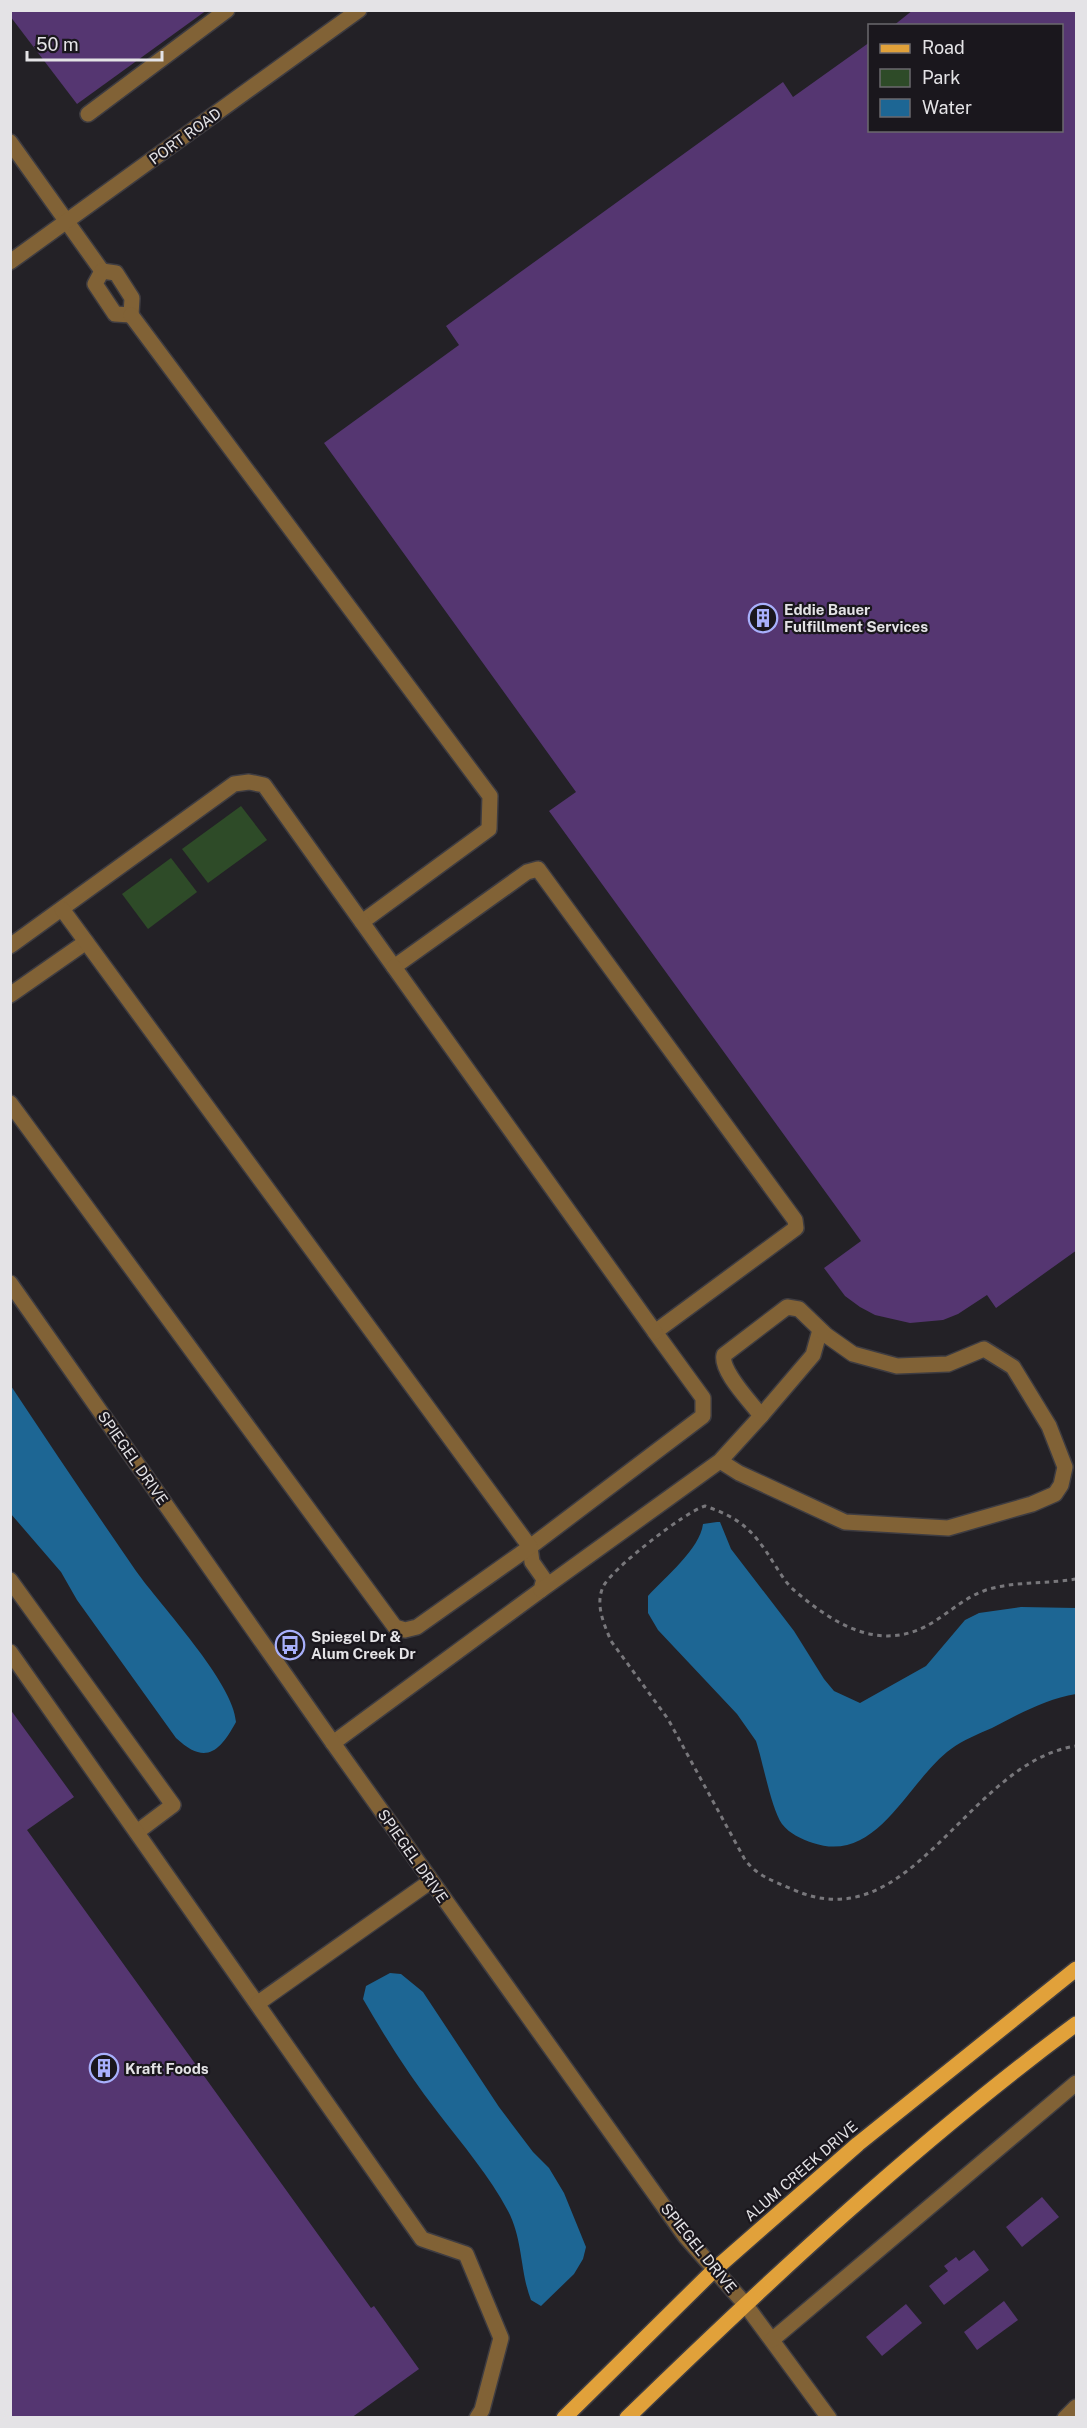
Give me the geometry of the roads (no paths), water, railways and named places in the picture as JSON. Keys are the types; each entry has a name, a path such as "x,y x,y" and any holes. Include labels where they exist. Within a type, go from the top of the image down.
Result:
{"main road":[{"name":"ALUM CREEK DRIVE","path":"564,2418 713,2271 858,2144 1077,1969"},
{"path":"627,2418 745,2304 931,2140 1077,2024"}],"street":[{"path":"88,114 227,10"},
{"name":"PORT ROAD","path":"10,262 359,10"},
{"path":"10,142 68,220 102,271 116,273 132,298 131,315 490,796 489,829 362,922"},
{"path":"102,271 95,284 115,315 131,315"},
{"path":"10,946 234,784 249,782 264,785 703,1398 703,1416 530,1546 417,1627 405,1630 395,1627 10,1103"},
{"path":"394,967 526,872 538,869 795,1220 796,1228 655,1332"},
{"path":"62,909 530,1546 532,1562 544,1580 541,1590"},
{"path":"10,995 86,942"},
{"name":"SPIEGEL DRIVE","path":"10,1283 431,1881 713,2271 745,2304 829,2418"},
{"path":"720,1461 739,1473 844,1522 948,1528 1032,1504 1055,1494 1061,1485 1065,1467 1049,1426 1014,1367 984,1349 948,1364 897,1366 853,1354 820,1330 799,1309 787,1306 724,1355 722,1362 727,1372 761,1416"},
{"path":"333,1743 720,1461 813,1354 820,1330"},
{"path":"10,1580 173,1805 137,1832"},
{"path":"10,1652 422,2239 466,2254 501,2338 482,2410 477,2418"},
{"path":"258,2003 431,1881"},
{"path":"772,2340 1077,2083"},
{"path":"1065,2418 1077,2407"}],"water":[{"path":"11,1386 136,1571 210,1666 223,1687 232,1706 236,1722 224,1741 210,1752 195,1751 176,1738 77,1600 61,1572 11,1514"},
{"path":"720,1522 731,1549 794,1631 834,1691 860,1703 926,1666 965,1620 979,1613 1021,1607 1076,1608 1076,1694 1054,1699 1033,1708 951,1749 935,1763 890,1816 874,1831 856,1842 836,1847 800,1838 785,1828 778,1817 756,1741 737,1714 658,1630 648,1613 648,1596 689,1553 696,1543 703,1524"},
{"path":"390,1973 401,1974 423,1992 499,2107 533,2152 549,2168 564,2193 586,2247 583,2259 574,2274 541,2306 531,2300 513,2222 501,2198 409,2072 363,1999 366,1986"}],"place":[{"name":"Eddie Bauer Fulfillment Services","path":"763,618"},
{"name":"Spiegel Dr & Alum Creek Dr","path":"290,1645"},
{"name":"Kraft Foods","path":"104,2068"}]}
